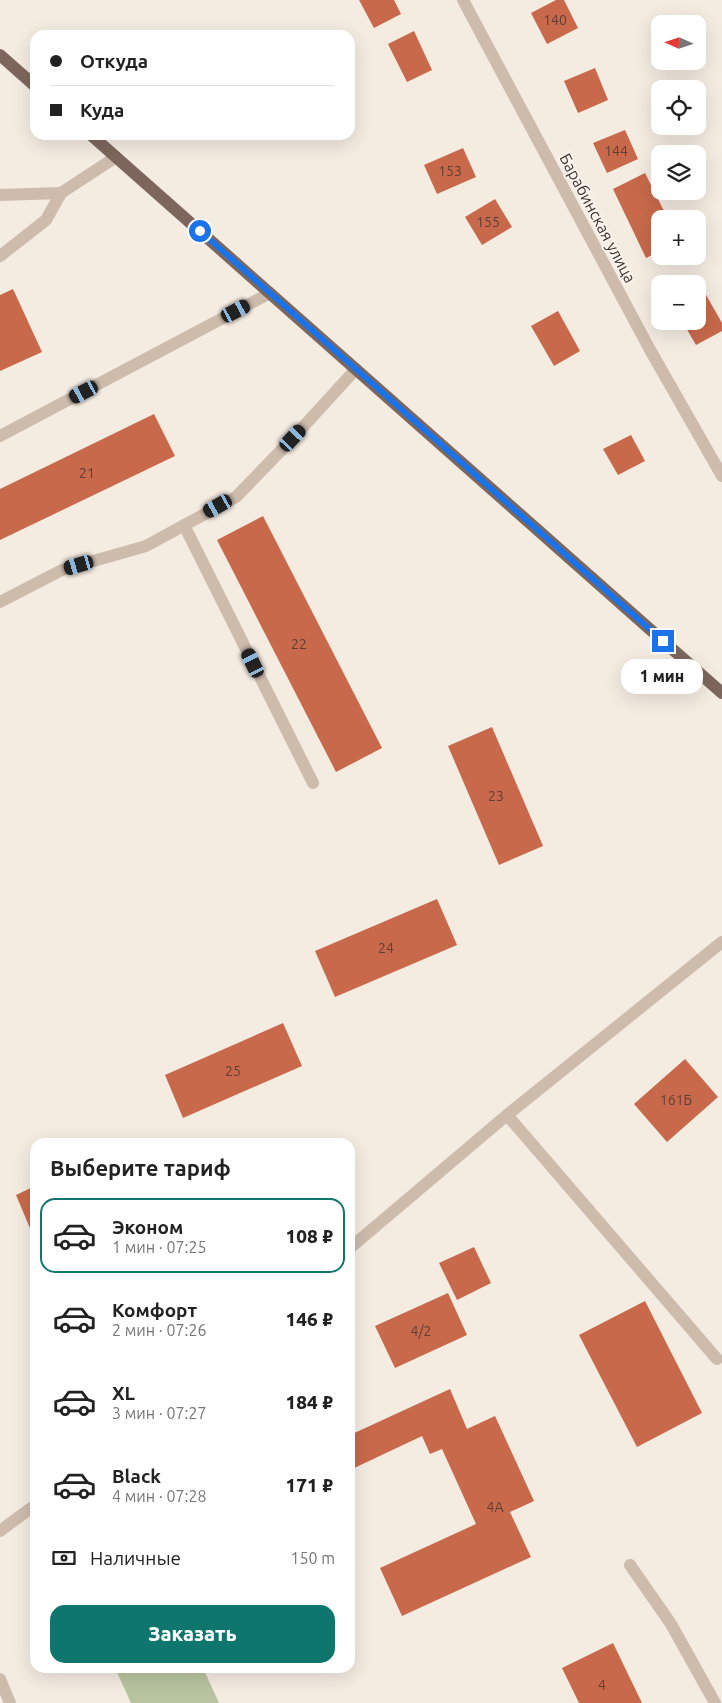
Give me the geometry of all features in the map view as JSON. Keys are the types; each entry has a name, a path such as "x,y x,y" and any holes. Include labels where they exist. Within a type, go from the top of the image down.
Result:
{"main road":[{"path":"0,55 30,82"},
{"path":"97,140 722,693"}],"street":[{"name":"Барабинская улица","path":"463,0 649,348 722,476"},
{"path":"0,256 46,220 62,193 116,157"},
{"path":"0,195 62,193"},
{"path":"0,436 270,293"},
{"path":"0,602 62,570 146,546 236,497 356,369"},
{"path":"184,525 312,783"},
{"path":"355,1244 507,1115 722,942"},
{"path":"507,1115 717,1359"},
{"path":"0,1531 30,1509"},
{"path":"630,1565 670,1624 714,1703"},
{"path":"0,1679 10,1703"}],"green space":[{"path":"117,1673 205,1673 219,1703 131,1703"}],"building":[{"path":"359,0 394,0 401,14 374,28"},
{"path":"556,0 564,0 578,28 547,44 531,13"},
{"path":"414,31 432,70 407,82 388,44"},
{"path":"595,68 608,100 578,113 564,81"},
{"path":"625,130 638,159 607,173 593,143"},
{"path":"463,148 476,177 437,194 424,165"},
{"path":"645,173 651,185 651,200 658,200 664,210 651,210 651,256 646,258 613,189"},
{"path":"495,199 512,227 482,245 465,217"},
{"path":"13,289 42,352 0,371 0,295"},
{"path":"706,295 722,323 722,331 696,345 687,330 706,330"},
{"path":"558,311 580,351 554,366 531,326"},
{"path":"154,414 175,456 0,540 0,489"},
{"path":"631,435 645,461 618,475 603,449"},
{"path":"263,516 382,748 336,772 217,540"},
{"path":"492,727 543,846 499,865 448,746"},
{"path":"437,899 457,945 335,997 315,951"},
{"path":"283,1023 302,1066 183,1118 165,1075"},
{"path":"685,1059 718,1097 667,1142 634,1104"},
{"path":"30,1188 30,1228 16,1195"},
{"path":"474,1247 491,1283 457,1300 439,1263"},
{"path":"448,1293 467,1335 395,1368 375,1326"},
{"path":"645,1301 702,1413 637,1447 579,1335"},
{"path":"450,1389 467,1429 495,1416 534,1501 510,1512 531,1557 402,1616 380,1568 476,1524 442,1449 430,1454 422,1436 355,1468 355,1433"},
{"path":"613,1643 642,1703 579,1703 562,1668"}],"route":[{"path":"200,231 663,641"}]}
